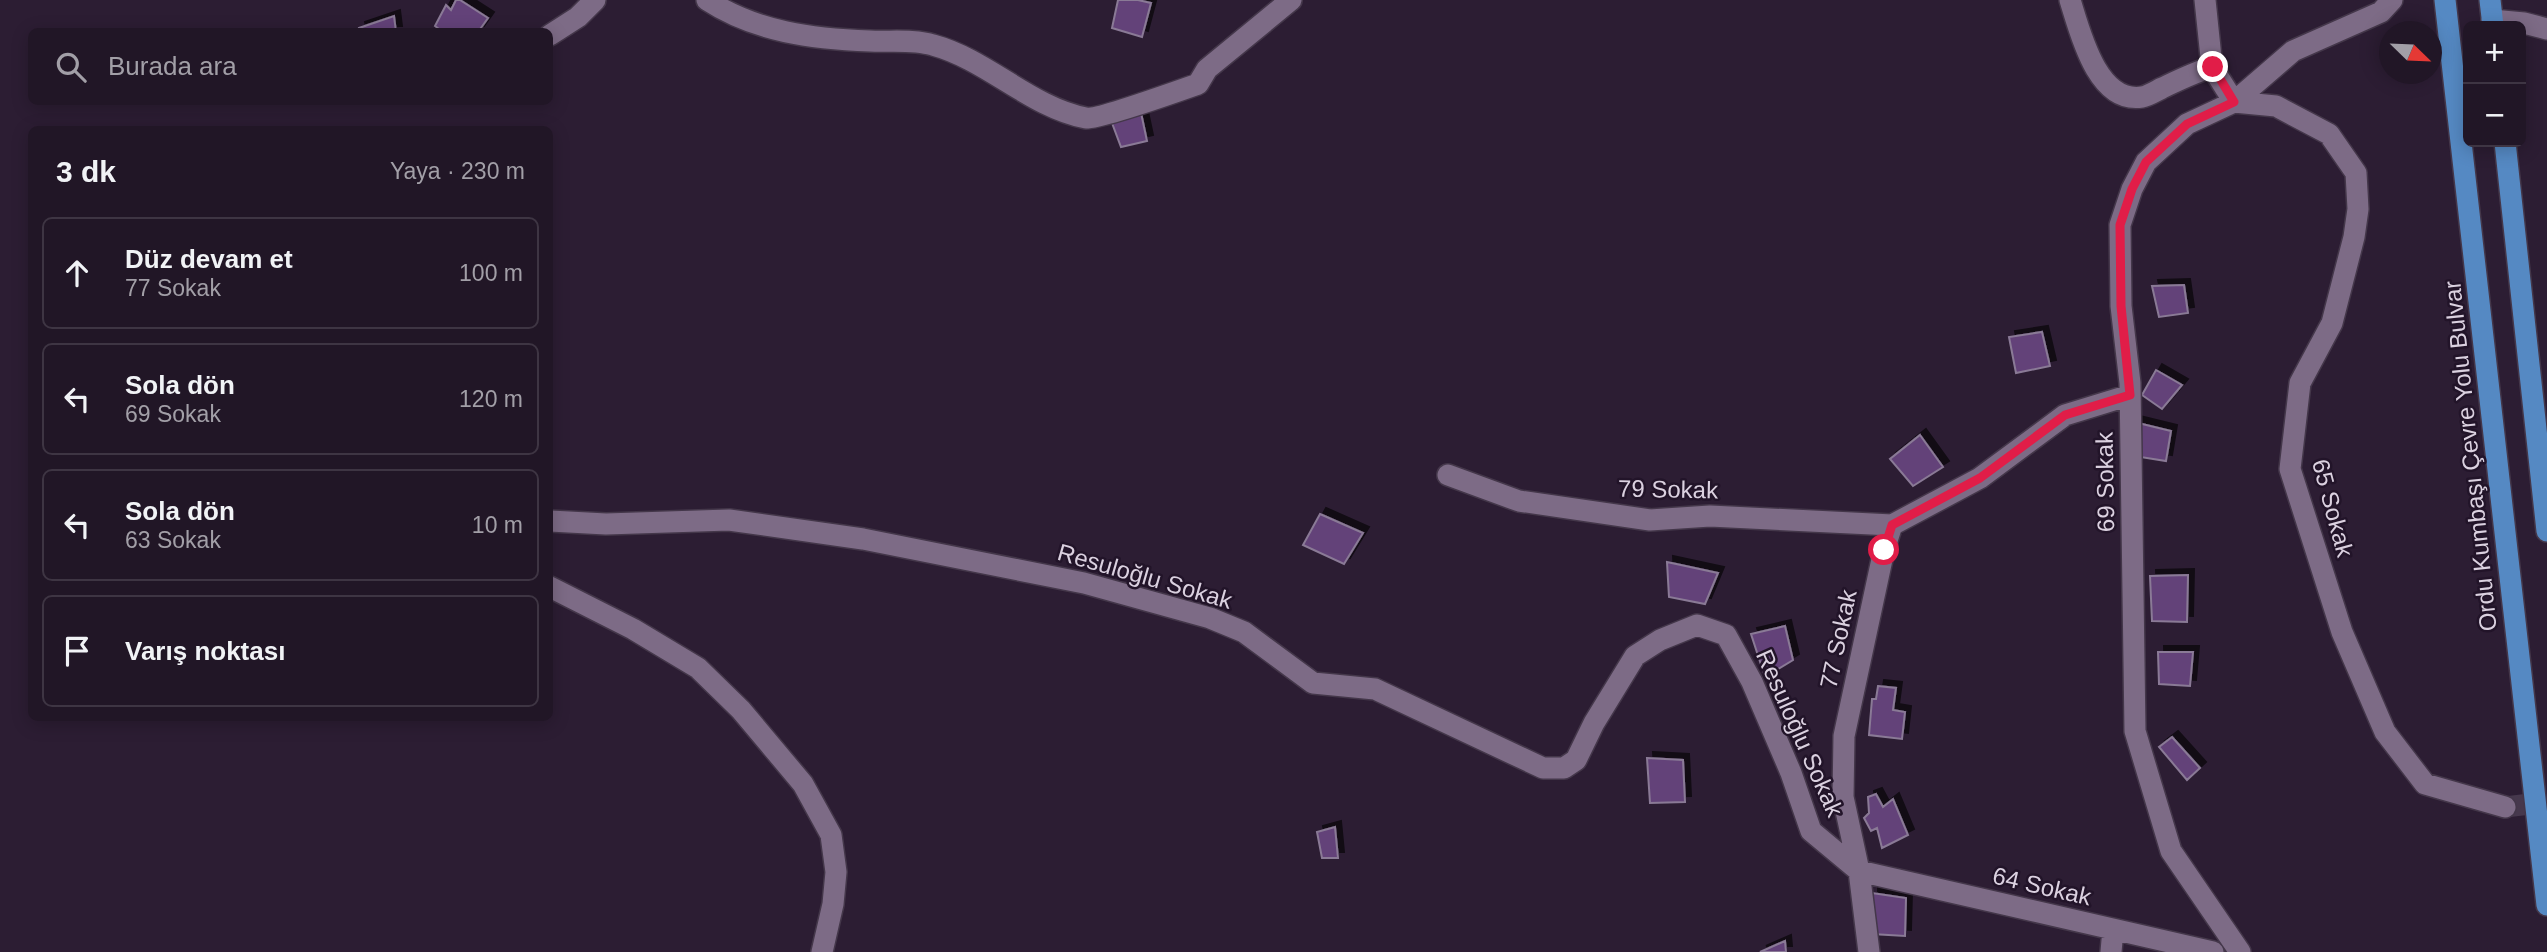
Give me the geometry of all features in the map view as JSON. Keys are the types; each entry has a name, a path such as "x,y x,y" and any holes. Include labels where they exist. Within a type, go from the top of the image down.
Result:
{"highway":[{"name":"Ordu Kumbaşı Çevre Yolu Bulvar","path":"2445,0 2547,905"},
{"path":"2506,147 2547,531"}],"street":[{"path":"553,33 578,17 595,0"},
{"path":"707,0 726,12 784,33 841,40 932,44 973,61 1043,102 1088,118 1198,84 1207,69 1291,0"},
{"path":"2070,0 2087,52 2108,85 2121,96 2143,97 2213,67"},
{"path":"2205,0 2213,67 2234,102"},
{"name":"69 Sokak","path":"2239,952 2171,851 2135,731 2130,395 2121,306 2120,225 2132,189 2146,162 2187,124 2234,102 2293,51 2381,12 2392,0"},
{"path":"2491,15 2547,29"},
{"name":"65 Sokak","path":"2234,102 2276,106 2329,134 2356,173 2358,209 2354,237 2332,323 2300,383 2290,469 2342,632 2385,732 2425,784 2505,807"},
{"path":"1892,525 1980,478 2065,415 2130,395"},
{"name":"79 Sokak","path":"1448,475 1519,501 1650,520 1710,516 1892,525"},
{"name":"Resuloğlu Sokak","path":"553,521 606,524 729,520 863,540 1084,583 1210,618 1244,632 1313,683 1376,690 1543,768 1564,768 1576,760 1594,723 1635,656 1660,640 1697,625 1726,635 1752,682 1791,773 1811,831 1859,872"},
{"name":"77 Sokak","path":"1870,952 1859,872 1843,797 1844,736 1884,550 1892,525"},
{"path":"553,589 633,629 698,668 741,710 803,784 831,835 836,872 833,904 822,952"},
{"name":"64 Sokak","path":"1859,872 2213,952"},
{"path":"2111,952 2113,929"}],"building":[{"path":"456,0 460,0 488,18 481,28 435,26 446,5 451,10"},
{"path":"1118,0 1151,3 1142,37 1112,28"},
{"path":"394,16 396,28 359,28"},
{"path":"1140,108 1147,141 1121,147 1109,115"},
{"path":"2184,285 2188,313 2159,317 2152,286"},
{"path":"2042,332 2050,366 2016,373 2009,337"},
{"path":"2156,370 2182,385 2162,409 2142,395"},
{"path":"2134,422 2171,431 2166,461 2134,456"},
{"path":"1920,435 1943,467 1913,486 1890,459"},
{"path":"1320,514 1363,533 1344,564 1303,545"},
{"path":"1667,562 1718,573 1705,604 1669,597"},
{"path":"2188,575 2187,622 2152,621 2150,576"},
{"path":"1785,626 1793,660 1765,677 1751,634"},
{"path":"2158,652 2193,652 2190,686 2159,684"},
{"path":"1878,686 1896,688 1893,710 1905,712 1902,739 1869,735 1872,699 1876,699"},
{"path":"2172,737 2200,768 2187,780 2159,747"},
{"path":"1647,758 1683,760 1685,802 1650,803"},
{"path":"1876,794 1883,807 1893,799 1908,835 1882,848 1877,828 1871,831 1864,818 1869,813 1868,797"},
{"path":"1335,827 1338,858 1322,858 1317,832"},
{"path":"1872,893 1906,898 1905,936 1872,934"},
{"path":"1785,941 1786,952 1760,952"}],"tunnel":[{"path":"2505,807 2547,802"}],"route":[{"path":"1884,550 1892,525 1980,478 2065,415 2130,395 2121,306 2120,225 2132,189 2146,162 2187,124 2234,102 2213,67"}]}
